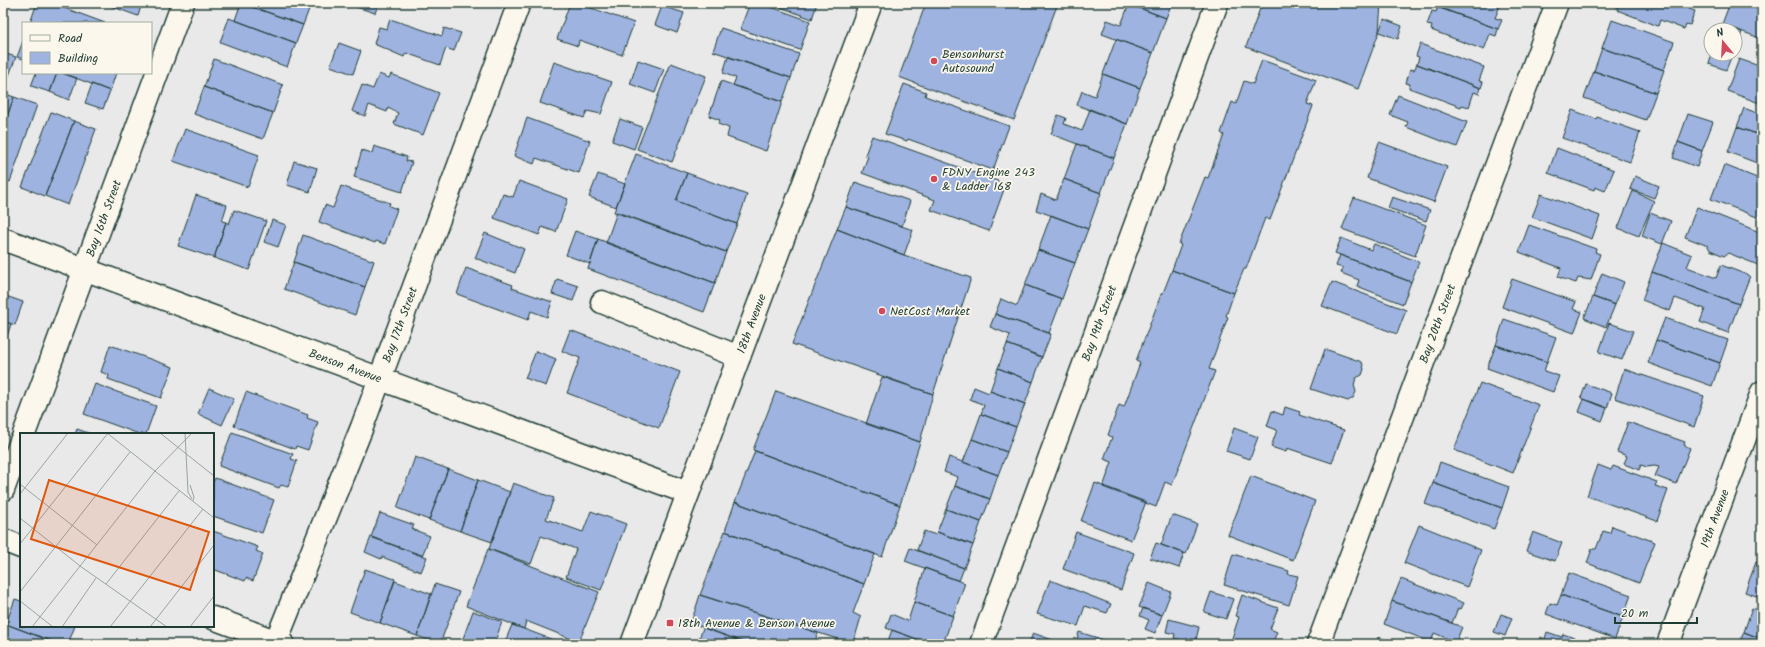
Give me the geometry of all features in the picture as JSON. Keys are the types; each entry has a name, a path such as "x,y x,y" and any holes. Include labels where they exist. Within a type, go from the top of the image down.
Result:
{"street":[{"name":"Bay 16th Street","path":"24,433 183,3"},
{"name":"Bay 17th Street","path":"278,643 380,379 518,3"},
{"name":"18th Avenue","path":"632,644 871,3"},
{"name":"Bay 19th Street","path":"981,644 1217,3"},
{"name":"Bay 20th Street","path":"1318,644 1557,3"},
{"name":"Benson Avenue","path":"3,239 688,493"},
{"path":"602,302 739,357"},
{"name":"19th Avenue","path":"1668,644 1762,392"},
{"path":"3,490 20,444"},
{"path":"3,540 20,547"},
{"path":"214,618 278,643"}],"building":[{"path":"37,3 51,3 102,22 30,22"},
{"path":"102,3 142,3 138,16"},
{"path":"241,3 303,25 296,43 235,20"},
{"path":"242,3 309,3 311,4 303,25"},
{"path":"354,3 379,3 375,13 353,6"},
{"path":"570,3 577,3 634,23 622,55 579,40 578,46 557,39"},
{"path":"750,3 760,3 810,21 800,50 740,29"},
{"path":"770,3 817,3 812,19"},
{"path":"926,3 1058,3 1014,120 899,77"},
{"path":"1129,3 1172,3 1166,18"},
{"path":"1262,3 1381,3 1379,32 1358,89 1246,47"},
{"path":"1435,3 1501,3 1495,18 1502,20 1498,29 1434,6"},
{"path":"1611,3 1691,3 1689,9 1695,11 1690,25 1686,24 1684,29 1660,20 1658,26 1617,10 1618,8 1611,5"},
{"path":"1730,3 1762,3 1762,39 1743,32 1743,22 1723,22"},
{"path":"1129,4 1166,18 1153,53 1102,34 1107,20 1121,25"},
{"path":"662,6 684,13 677,33 655,25"},
{"path":"1438,7 1498,29 1496,36 1490,34 1484,50 1431,30 1432,26 1427,25 1432,11 1436,12"},
{"path":"229,18 296,43 287,67 220,42"},
{"path":"390,19 442,36 444,28 461,33 454,51 446,48 440,65 406,53 404,57 374,44 379,27 387,29"},
{"path":"1384,19 1402,26 1398,39 1379,32"},
{"path":"1612,20 1674,42 1664,70 1602,48"},
{"path":"721,28 799,54 791,78 713,51"},
{"path":"1116,39 1153,53 1140,88 1103,74"},
{"path":"339,43 361,51 353,74 330,66"},
{"path":"22,44 22,59 17,57"},
{"path":"1420,44 1484,67 1479,81 1483,82 1481,88 1417,64 1419,57 1416,56"},
{"path":"1602,48 1664,70 1656,93 1594,71"},
{"path":"3,53 16,57 8,78 3,76"},
{"path":"728,57 791,78 782,102 733,85 736,78 723,73"},
{"path":"214,59 283,85 273,113 204,87"},
{"path":"638,60 664,69 655,93 630,84"},
{"path":"1262,60 1316,80 1307,104 1313,106 1270,220 1265,218 1246,269 1244,269 1234,293 1172,270 1181,245 1179,244 1205,177 1208,178 1224,135 1221,133 1232,102 1236,104 1244,81 1253,84"},
{"path":"1743,60 1762,67 1762,104 1727,91 1738,62 1743,62"},
{"path":"554,62 612,82 601,114 587,111 584,118 540,103"},
{"path":"1710,62 1729,62 1726,70 1709,64"},
{"path":"671,63 706,76 672,162 637,149"},
{"path":"1417,64 1481,88 1479,94 1474,92 1469,107 1462,105 1461,107 1409,88 1410,84 1406,83 1410,69 1414,70"},
{"path":"1594,71 1656,93 1646,120 1584,98"},
{"path":"36,74 57,74 50,92 31,86"},
{"path":"57,74 65,74 77,78 69,100 50,92"},
{"path":"65,74 116,74 110,91"},
{"path":"379,74 389,78 391,74 439,93 423,135 394,124 398,113 388,108 387,112 369,105 365,116 352,111 362,85 373,89"},
{"path":"1103,74 1140,88 1127,124 1077,105 1082,91 1095,96"},
{"path":"721,81 782,102 766,151 727,137 729,128 718,124 720,120 709,116"},
{"path":"92,84 110,91 103,109 85,103"},
{"path":"904,84 926,92 925,96 1009,126 993,170 908,139 907,141 885,134"},
{"path":"204,87 273,113 263,139 194,114"},
{"path":"3,93 14,97 3,128"},
{"path":"1398,95 1467,122 1457,147 1406,127 1408,122 1390,115"},
{"path":"14,97 37,105 10,182 3,180 3,128"},
{"path":"1744,108 1762,115 1762,136 1737,127"},
{"path":"1090,109 1127,124 1114,158 1051,134 1058,115 1066,118 1064,124 1082,131"},
{"path":"1572,110 1640,132 1630,162 1562,138"},
{"path":"51,112 74,121 45,196 22,187"},
{"path":"1688,114 1713,122 1702,151 1678,142"},
{"path":"527,118 590,141 579,173 536,158 534,164 514,156"},
{"path":"620,119 642,127 634,149 612,141"},
{"path":"74,121 96,129 68,205 45,196"},
{"path":"1737,127 1762,136 1762,165 1728,152"},
{"path":"185,129 259,155 248,187 173,161"},
{"name":"FDNY Engine 243 & Ladder 168","path":"872,136 1006,184 989,231 931,210 935,200 862,173 868,156 865,155"},
{"path":"1379,142 1447,167 1434,202 1367,178"},
{"path":"1678,142 1702,151 1697,167 1673,158"},
{"path":"1077,144 1114,158 1101,193 1064,179"},
{"path":"374,146 407,157 406,161 412,162 402,192 354,177 362,150 372,153"},
{"path":"1557,148 1614,170 1605,191 1595,187 1594,190 1548,173"},
{"path":"636,154 687,173 676,201 737,224 726,252 614,212"},
{"path":"294,161 317,168 310,192 287,185"},
{"path":"1724,165 1762,180 1762,219 1711,199"},
{"path":"687,173 747,195 737,224 676,201"},
{"path":"598,174 625,184 616,207 589,197"},
{"path":"1635,176 1659,186 1654,198 1630,189"},
{"path":"1064,179 1101,193 1088,229 1036,210 1041,194 1056,200"},
{"path":"519,181 568,199 556,232 542,227 539,235 494,218 503,194 513,197"},
{"path":"855,182 910,201 902,226 846,207"},
{"path":"341,186 390,203 389,206 397,209 385,244 376,241 375,243 319,222 325,205 333,208"},
{"path":"1633,191 1654,201 1639,236 1618,228"},
{"path":"1541,194 1600,216 1592,239 1532,217"},
{"path":"196,195 227,205 222,221 226,222 214,258 178,246"},
{"path":"1392,197 1430,210 1426,221 1388,208"},
{"path":"1354,198 1426,225 1415,256 1342,229"},
{"path":"846,207 913,230 904,255 837,229"},
{"path":"1697,207 1762,233 1762,254 1758,265 1728,253 1724,256 1710,250 1708,246 1685,237"},
{"path":"234,210 266,221 249,270 214,258 226,222 229,224"},
{"path":"617,212 726,252 715,283 606,243"},
{"path":"1650,213 1671,221 1662,244 1642,236"},
{"path":"1051,215 1088,229 1075,263 1038,250"},
{"path":"272,220 286,225 278,247 264,242"},
{"path":"1529,225 1596,249 1595,252 1600,254 1591,280 1578,278 1576,283 1558,277 1561,268 1519,252"},
{"name":"NetCost Market","path":"837,229 904,255 971,278 933,394 792,344"},
{"path":"575,231 598,239 590,264 566,255"},
{"path":"485,233 524,249 515,273 475,258"},
{"path":"303,235 374,261 365,287 294,262"},
{"path":"1341,238 1371,250 1374,244 1419,262 1411,282 1335,253"},
{"path":"598,239 715,283 704,312 588,269"},
{"path":"1663,243 1692,255 1687,267 1716,278 1721,265 1750,276 1739,304 1652,272"},
{"path":"1038,250 1075,263 1062,299 1025,285"},
{"path":"1340,255 1411,282 1403,304 1357,286 1359,280 1341,273 1343,268 1336,266"},
{"path":"294,262 365,287 355,315 284,289"},
{"path":"466,268 513,285 512,288 552,302 547,317 531,311 528,320 457,294"},
{"path":"1172,270 1234,293 1226,316 1228,317 1209,369 1215,371 1172,485 1165,482 1156,507 1103,487 1112,462 1104,459 1112,437 1108,435 1119,405 1124,407 1140,363 1136,361 1162,292 1163,293"},
{"path":"1652,272 1739,304 1728,333 1700,322 1705,309 1675,298 1670,311 1642,300"},
{"path":"1602,273 1624,282 1615,305 1593,297"},
{"path":"557,279 578,286 573,301 552,294"},
{"path":"1512,279 1576,302 1573,309 1582,312 1574,333 1502,307"},
{"path":"1332,282 1406,310 1397,334 1322,306"},
{"path":"1025,285 1062,299 1049,333 995,314 1001,299 1017,306"},
{"path":"3,295 23,302 15,325 3,321"},
{"path":"1593,297 1615,305 1606,327 1584,318"},
{"path":"995,314 1051,334 1042,357 1007,344 1010,335 990,327"},
{"path":"1665,318 1728,340 1720,363 1656,340"},
{"path":"1504,319 1556,337 1547,362 1496,345"},
{"path":"3,321 11,324 4,346 3,345"},
{"path":"1609,323 1633,331 1622,360 1599,352"},
{"path":"570,330 680,372 659,428 567,393 580,358 562,351"},
{"path":"1656,340 1720,363 1712,386 1648,363"},
{"path":"1007,344 1042,357 1033,382 998,368"},
{"path":"110,345 173,367 161,398 108,379 109,375 101,372"},
{"path":"1496,345 1547,362 1544,371 1559,376 1553,392 1487,368"},
{"path":"1325,349 1362,362 1364,369 1362,375 1356,378 1354,385 1356,392 1353,398 1348,401 1311,389"},
{"path":"536,351 556,359 546,386 525,378"},
{"path":"998,368 1033,382 1025,404 990,391"},
{"path":"1624,369 1704,396 1694,427 1615,398"},
{"path":"882,377 933,394 920,442 866,424"},
{"path":"1480,383 1539,405 1513,473 1454,450"},
{"path":"95,384 156,406 146,433 136,433 84,414"},
{"path":"1586,384 1612,393 1607,408 1581,398"},
{"path":"974,387 989,393 990,391 1025,404 1016,427 981,414 984,405 970,399"},
{"path":"209,388 234,399 222,425 198,414"},
{"path":"776,391 920,442 900,505 753,450"},
{"path":"246,392 308,415 307,418 318,422 308,450 296,446 295,449 234,426"},
{"path":"1584,399 1607,408 1602,421 1579,412"},
{"path":"1285,407 1300,412 1299,415 1344,430 1332,463 1287,448 1286,452 1271,447 1277,430 1267,426 1272,411 1283,415"},
{"path":"981,414 1016,427 1007,452 972,439"},
{"path":"1628,422 1685,442 1684,445 1690,448 1676,484 1655,476 1659,467 1647,467 1641,465 1639,470 1624,464 1627,456 1617,452"},
{"path":"1234,428 1258,437 1250,459 1226,451"},
{"path":"77,429 88,433 75,433"},
{"path":"232,432 293,454 291,459 297,461 288,487 281,485 279,488 219,466"},
{"path":"972,439 1007,452 998,475 963,462"},
{"path":"755,451 900,505 882,557 735,502"},
{"path":"415,457 448,469 429,520 397,508"},
{"path":"949,457 998,475 990,499 955,486 958,477 944,472"},
{"path":"1440,462 1509,487 1502,508 1433,483"},
{"path":"1598,465 1611,470 1613,466 1657,482 1655,486 1668,490 1657,521 1587,496"},
{"path":"448,469 478,480 460,531 429,520"},
{"path":"1251,476 1315,501 1293,560 1228,535"},
{"path":"215,478 274,500 262,533 214,516"},
{"path":"478,480 510,492 492,542 460,531"},
{"path":"513,483 554,498 546,519 583,532 591,511 626,524 601,590 566,577 576,549 541,536 531,564 489,549"},
{"path":"1095,483 1146,502 1131,540 1081,521"},
{"path":"1433,483 1502,508 1494,529 1425,504"},
{"path":"955,486 990,499 981,522 946,509"},
{"path":"735,502 875,554 864,584 725,531"},
{"path":"946,509 981,522 973,545 937,532"},
{"path":"380,513 414,525 412,529 430,536 422,556 371,537"},
{"path":"1172,515 1197,524 1186,554 1161,545"},
{"path":"1419,525 1481,550 1467,587 1404,563"},
{"path":"1612,526 1655,542 1639,583 1587,563 1592,549 1596,549 1603,531 1610,533"},
{"path":"214,531 258,547 256,551 263,554 253,581 246,578 245,581 214,569"},
{"path":"725,531 864,584 853,613 861,617 853,644 700,595"},
{"path":"924,531 936,535 937,532 973,545 964,568 917,550"},
{"path":"1076,532 1134,553 1121,590 1063,569"},
{"path":"1533,532 1562,543 1555,561 1526,551"},
{"path":"371,537 427,557 421,572 382,557 381,559 365,552"},
{"path":"1156,543 1184,553 1179,568 1150,558"},
{"path":"910,548 964,568 959,581 905,561"},
{"path":"488,549 599,592 579,642 526,621 524,629 466,606"},
{"path":"1233,554 1289,571 1288,574 1298,576 1289,605 1224,585"},
{"path":"1756,562 1762,564 1762,598 1745,592"},
{"path":"925,568 965,583 953,616 914,602"},
{"path":"365,569 395,579 380,623 350,612"},
{"path":"1569,573 1631,595 1623,617 1561,595"},
{"path":"1401,579 1464,603 1461,609 1458,608 1452,623 1392,601"},
{"path":"1050,580 1111,604 1107,613 1085,606 1078,626 1037,614"},
{"path":"395,581 431,594 417,636 380,623"},
{"path":"1149,583 1171,592 1162,615 1139,607"},
{"path":"435,584 459,592 440,644 417,636"},
{"path":"1211,592 1233,599 1226,619 1204,612"},
{"path":"700,595 818,633 814,644 749,644 691,623"},
{"path":"1242,595 1278,608 1270,629 1277,632 1272,644 1230,644 1239,617 1235,616"},
{"path":"1561,595 1623,617 1615,639 1546,614 1550,603 1557,605"},
{"path":"15,599 20,601 20,627 75,627 68,644 59,644 6,624"},
{"path":"1392,601 1462,627 1456,642 1434,633 1431,642 1384,624"},
{"path":"914,602 953,616 943,644 931,644 886,628 891,614 908,621"},
{"path":"1143,608 1162,615 1155,633 1145,629 1149,620 1140,616"},
{"path":"1752,608 1762,611 1762,639 1744,632"},
{"path":"473,611 502,622 494,644 461,644"},
{"path":"1501,614 1512,618 1505,636 1494,632"},
{"path":"1169,619 1199,627 1195,644 1174,638 1175,634 1166,632"},
{"path":"6,624 59,644 3,644 3,631"},
{"path":"512,625 524,629 564,644 504,644"},
{"path":"703,628 749,644 697,644"},
{"path":"892,630 931,644 898,644 888,641"},
{"path":"1079,632 1104,640 1103,644 1076,644"},
{"path":"1547,632 1562,637 1563,634 1592,644 1539,644 1541,637 1545,639"},
{"path":"1744,632 1762,639 1762,644 1739,644"},
{"path":"1033,633 1064,644 1029,644"},
{"path":"1378,637 1399,644 1376,644"}],"place":[{"name":"Bensonhurst Autosound","path":"934,61"},
{"name":"FDNY Engine 243 & Ladder 168","path":"934,179"},
{"name":"NetCost Market","path":"882,311"},
{"name":"18th Avenue & Benson Avenue","path":"670,623"}]}
